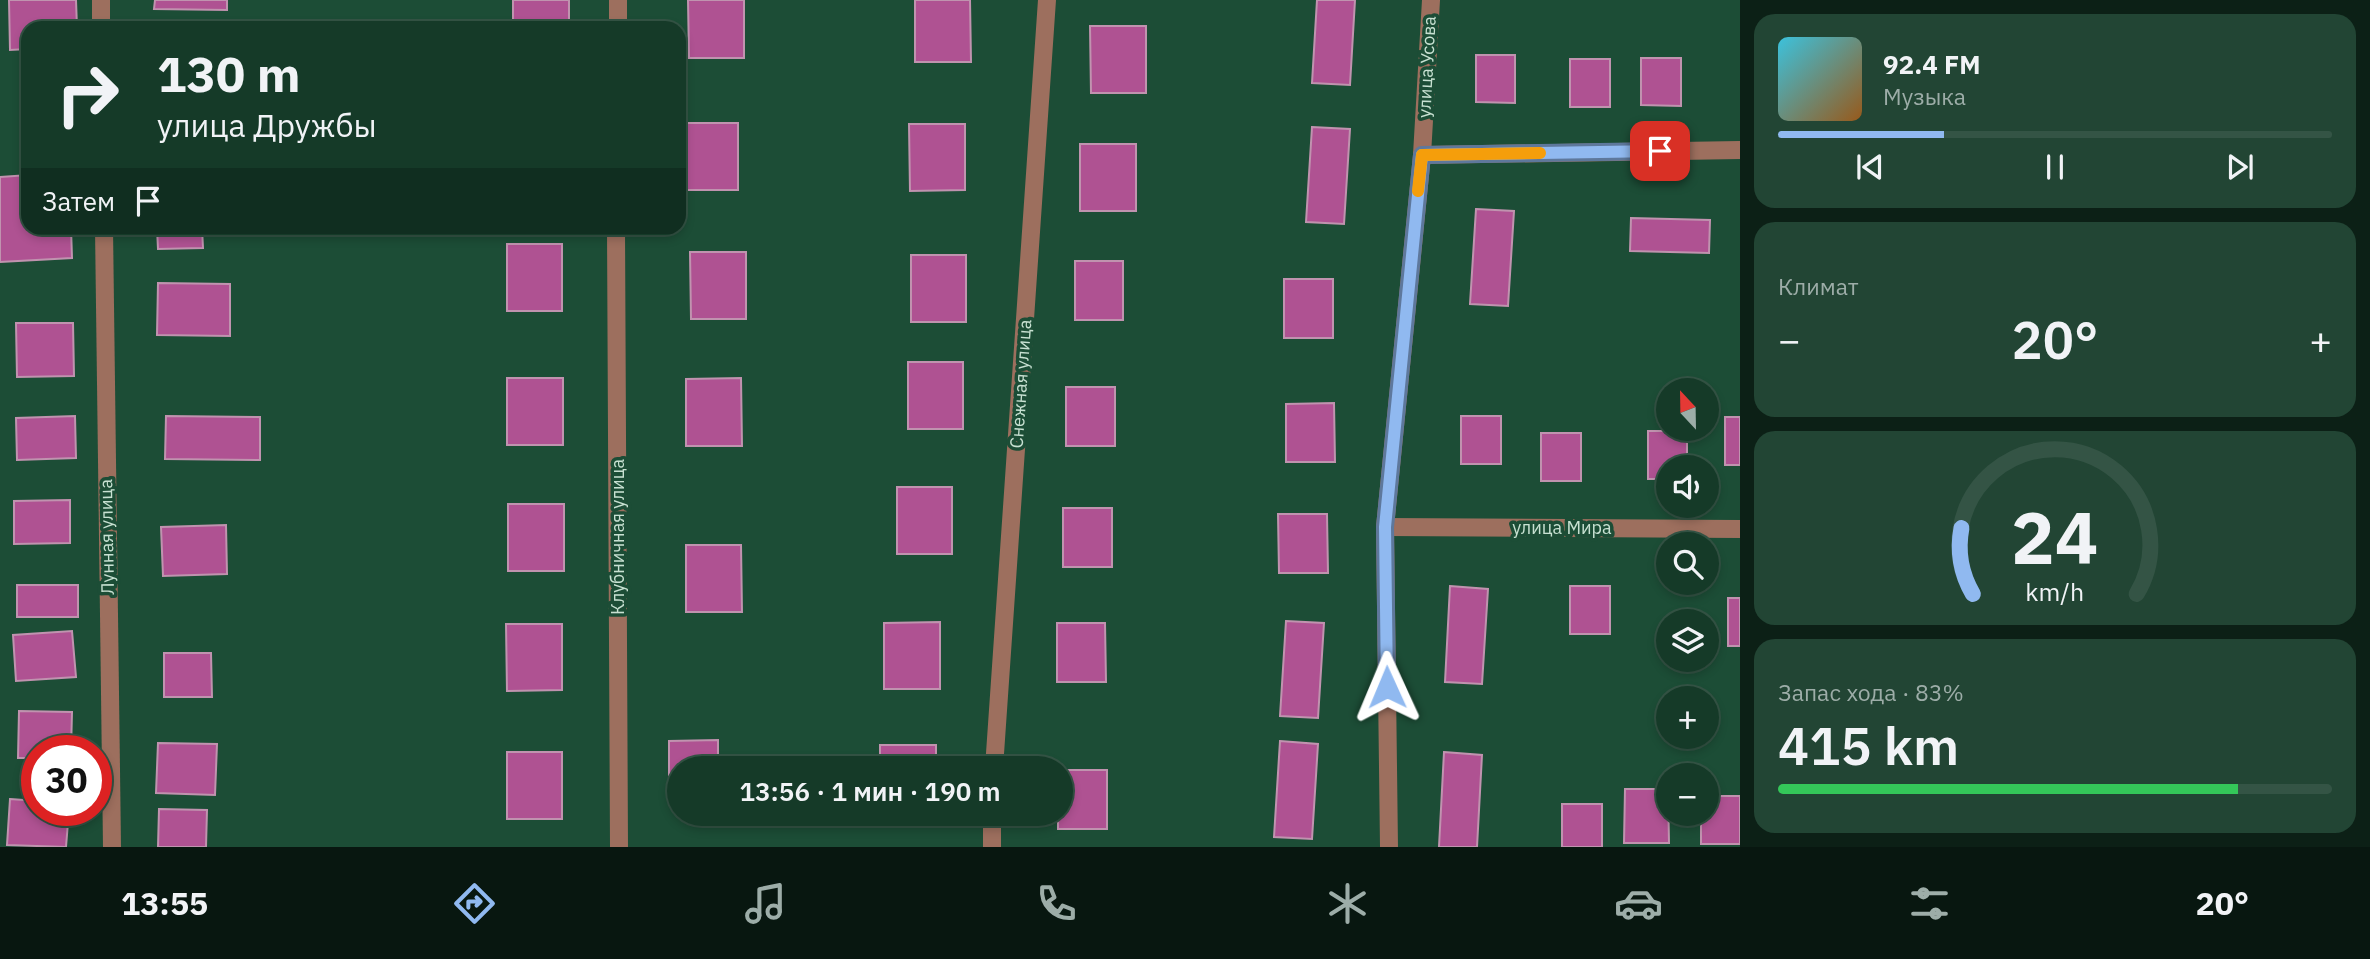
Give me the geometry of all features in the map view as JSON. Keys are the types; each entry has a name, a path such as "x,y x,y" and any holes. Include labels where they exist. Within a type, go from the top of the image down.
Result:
{"street":[{"path":"101,0 101,21"},
{"path":"618,0 618,21"},
{"name":"Снежная улица","path":"996,756 1047,0"},
{"name":"улица Усова","path":"1389,847 1385,527 1422,155 1431,0"},
{"path":"1422,155 1740,150"},
{"name":"Лунная улица","path":"104,235 112,847"},
{"name":"Клубничная улица","path":"616,235 619,847"},
{"name":"улица Мира","path":"1385,527 1740,529"},
{"path":"992,826 992,847"}],"building":[{"path":"9,0 76,0 77,21 21,21 21,49 10,50"},
{"path":"155,0 227,0 227,10 154,9"},
{"path":"513,0 569,0 569,21 513,21"},
{"path":"688,0 744,0 744,58 689,58"},
{"path":"915,0 970,0 971,62 915,62"},
{"path":"1317,0 1355,0 1350,85 1312,83"},
{"path":"1090,26 1146,26 1146,93 1091,93"},
{"path":"1476,55 1515,55 1515,103 1476,102"},
{"path":"1641,58 1681,58 1681,106 1641,105"},
{"path":"1570,59 1610,59 1610,107 1570,107"},
{"path":"686,123 738,123 738,190 686,190"},
{"path":"909,124 965,124 965,190 910,191"},
{"path":"1312,127 1350,129 1344,224 1306,222"},
{"path":"1080,144 1136,144 1136,211 1080,211"},
{"path":"21,176 21,235 71,235 72,258 0,262 0,177"},
{"path":"1476,209 1514,211 1508,306 1470,304"},
{"path":"1631,218 1710,220 1709,253 1630,251"},
{"path":"157,235 202,235 203,248 158,249"},
{"path":"507,244 562,244 562,311 507,311"},
{"path":"690,252 746,252 746,319 691,319"},
{"path":"911,255 966,255 966,322 911,322"},
{"path":"1075,261 1123,261 1123,320 1075,320"},
{"path":"1284,279 1333,279 1333,338 1284,338"},
{"path":"158,283 230,284 230,336 157,335"},
{"path":"16,323 73,323 74,376 17,377"},
{"path":"908,362 963,362 963,429 908,429"},
{"path":"507,378 563,378 563,445 507,445"},
{"path":"741,378 742,446 686,446 686,379"},
{"path":"1066,387 1115,387 1115,446 1066,446"},
{"path":"1334,403 1335,462 1286,462 1286,404"},
{"path":"75,416 76,458 17,460 16,418"},
{"path":"166,416 260,417 260,460 165,459"},
{"path":"1461,416 1501,416 1501,464 1461,464"},
{"path":"1725,417 1740,417 1740,465 1725,465"},
{"path":"1648,431 1656,431 1656,441 1687,441 1687,455 1656,455 1656,479 1648,479"},
{"path":"1541,433 1581,433 1581,481 1541,481"},
{"path":"897,487 952,487 952,554 897,554"},
{"path":"70,500 70,543 14,544 14,501"},
{"path":"508,504 564,504 564,571 508,571"},
{"path":"1063,508 1112,508 1112,567 1063,567"},
{"path":"1278,514 1327,514 1328,573 1279,573"},
{"path":"226,525 227,574 163,576 161,527"},
{"path":"686,545 741,545 742,612 686,612"},
{"path":"17,585 78,585 78,617 17,617"},
{"path":"1450,586 1488,589 1482,684 1445,682"},
{"path":"1570,586 1610,586 1610,634 1570,634"},
{"path":"1728,598 1740,598 1740,646 1728,646"},
{"path":"1286,621 1324,623 1318,718 1280,716"},
{"path":"940,622 940,689 884,689 884,623"},
{"path":"1057,623 1105,623 1106,682 1057,682"},
{"path":"506,624 562,624 562,690 507,691"},
{"path":"72,631 76,677 16,681 13,635"},
{"path":"164,653 211,653 212,697 164,697"},
{"path":"19,711 72,712 71,735 21,735 21,758 18,758"},
{"path":"718,740 718,756 669,756 669,741"},
{"path":"1280,741 1318,744 1312,839 1274,837"},
{"path":"158,743 217,744 215,795 156,793"},
{"path":"880,745 936,745 936,756 880,756"},
{"path":"507,752 562,752 562,819 507,819"},
{"path":"1444,752 1482,755 1477,847 1439,847"},
{"path":"1073,770 1107,770 1107,829 1058,829 1058,826 1073,826"},
{"path":"1625,789 1656,789 1656,826 1669,826 1669,843 1624,843"},
{"path":"1719,796 1740,796 1740,844 1701,844 1701,826 1719,826"},
{"path":"10,799 21,800 21,826 68,826 66,847 7,845"},
{"path":"1562,804 1602,804 1602,847 1562,847"},
{"path":"159,809 207,810 206,847 158,847"}],"slow traffic":[{"path":"1418,191 1422,155 1540,153"}],"route":[{"path":"1387,687 1385,527 1422,155 1660,151"}]}
